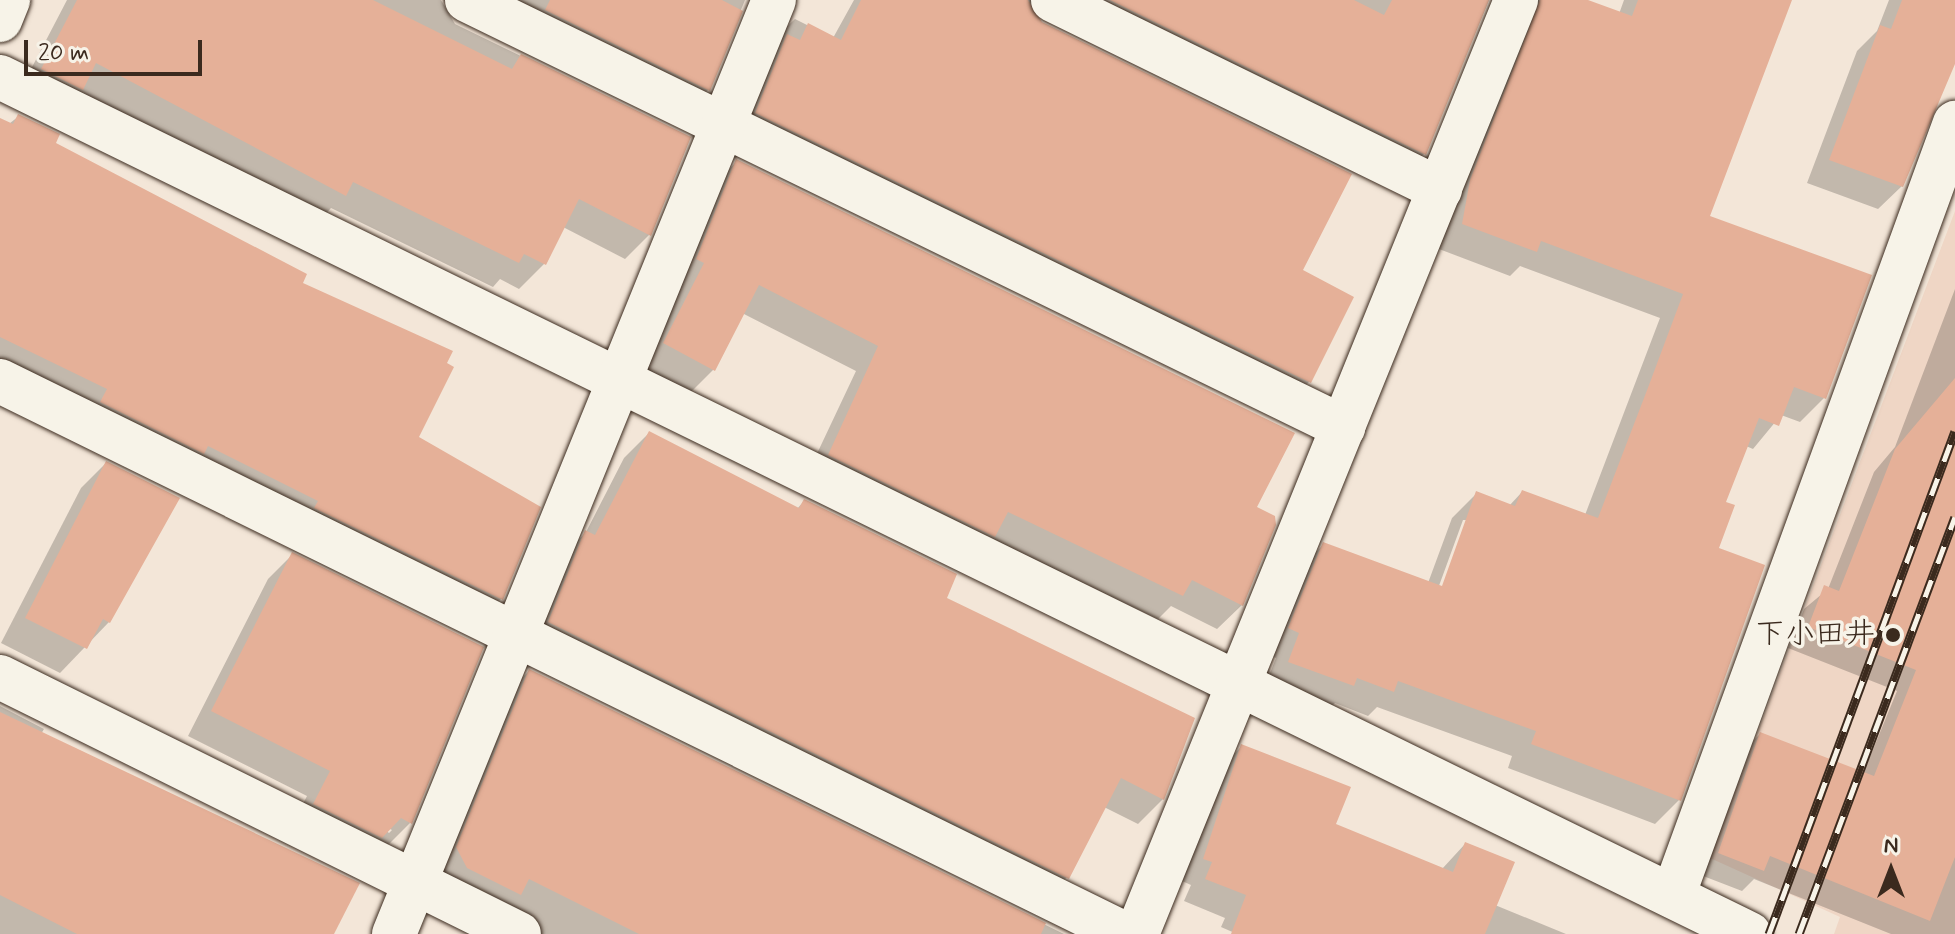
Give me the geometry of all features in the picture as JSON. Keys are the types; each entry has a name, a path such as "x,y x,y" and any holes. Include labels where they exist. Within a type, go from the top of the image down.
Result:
{"street":[{"path":"0,20 8,0"},
{"path":"467,0 1343,427"},
{"path":"394,934 774,0"},
{"path":"1053,0 1440,190"},
{"path":"1137,934 1516,0"},
{"path":"0,77 1673,896 1726,929"},
{"path":"1673,896 1955,123"},
{"path":"0,381 1125,934"},
{"path":"0,677 519,934"}],"shaded area":[{"path":"1955,211 1955,934 1834,934 1840,917 1710,858"}],"building":[{"path":"77,0 373,0 512,69 521,54 691,137 651,236 579,199 546,265 524,254 519,263 353,182 346,196 96,63 83,90 41,69"},
{"path":"550,0 722,0 743,11 710,91 545,10"},
{"path":"861,0 1028,0 1042,22 1352,174 1303,270 1354,297 1311,383 755,113 787,34 800,40 808,23 841,40"},
{"path":"1110,0 1354,0 1384,15 1392,0 1489,0 1426,155"},
{"path":"1540,0 1588,0 1632,16 1638,0 1792,0 1710,216 1872,275 1826,399 1794,387 1779,426 1759,418 1726,502 1735,505 1719,548 1765,565 1681,801 1531,744 1536,731 1398,681 1394,692 1357,678 1354,686 1288,662 1299,633 1288,628 1323,542 1442,586 1476,491 1515,506 1522,490 1598,518 1649,385 1683,294 1541,241 1537,252 1462,224 1470,180"},
{"path":"1902,0 1955,0 1955,64 1903,187 1829,160 1880,25 1891,29"},
{"path":"18,114 60,134 56,143 307,274 303,283 453,351 447,363 454,367 419,437 541,507 503,600 314,508 318,501 208,446 204,454 100,402 107,389 0,337 0,118 13,124"},
{"path":"736,159 1295,433 1257,507 1275,516 1276,525 1243,606 1192,580 1183,596 1008,512 995,537 828,455 878,346 759,285 715,371 663,343 704,263 696,259"},
{"path":"1955,378 1955,857 1930,921 1770,856 1764,871 1718,853 1760,732 1874,776 1916,670 1808,627 1824,585 1839,591 1895,449"},
{"path":"649,431 799,508 804,499 957,574 947,598 1195,718 1164,800 1121,778 1069,879 548,622 585,530 595,535"},
{"path":"106,461 180,498 110,623 103,619 87,649 25,618"},
{"path":"292,552 484,647 412,824 401,818 382,838 313,804 330,771 211,711"},
{"path":"529,669 1046,923 1041,934 639,934 529,879 521,895 467,868 456,847"},
{"path":"0,712 360,883 334,934 77,934 0,895"},
{"path":"1241,744 1351,787 1336,824 1453,872 1465,842 1515,862 1485,934 1231,934 1246,895 1205,879 1212,862 1203,859"}],"railway":[{"path":"1769,934 1955,431"},
{"path":"1799,934 1955,517"}],"place":[{"name":"下小田井","path":"1893,635"}]}
